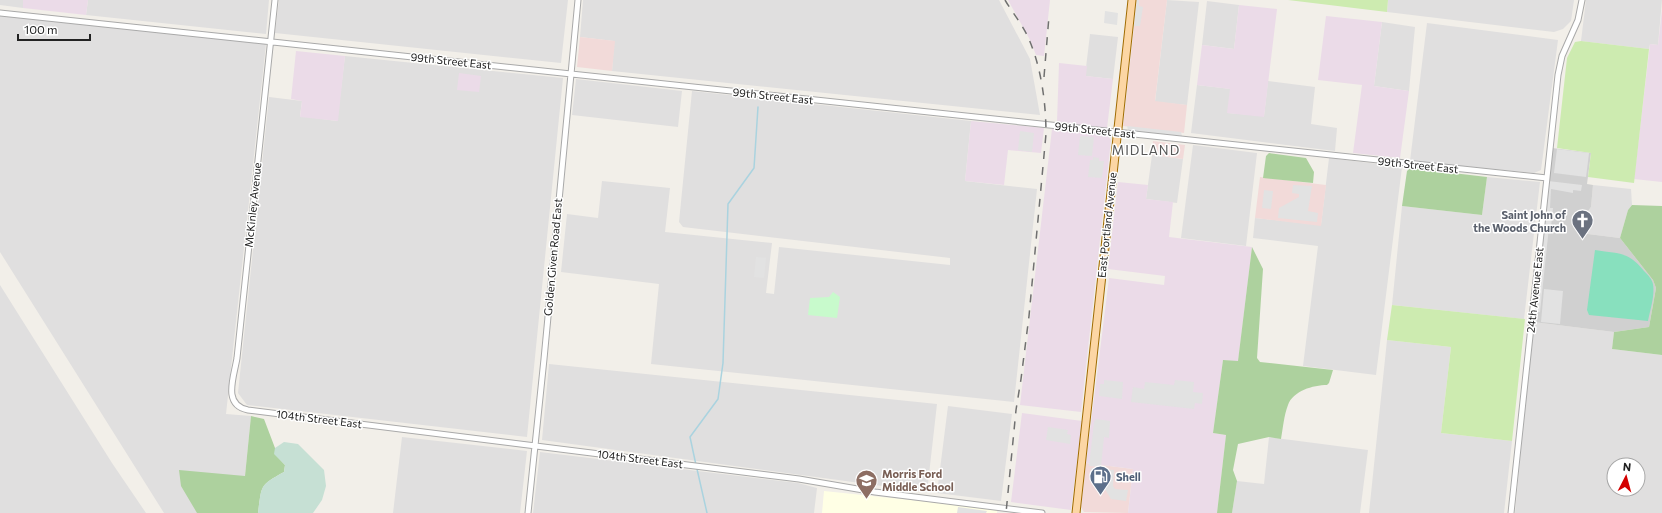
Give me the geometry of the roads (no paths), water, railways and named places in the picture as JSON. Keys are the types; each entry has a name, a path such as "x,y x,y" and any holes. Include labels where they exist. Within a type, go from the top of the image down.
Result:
{"main road":[{"name":"East Portland Avenue","path":"1076,513 1132,0"}],"street":[{"name":"McKinley Avenue","path":"238,408 233,402 232,390 237,358 275,0"},
{"name":"Golden Given Road East","path":"528,513 578,0"},
{"name":"24th Avenue East","path":"1511,513 1561,62 1569,37 1578,20 1582,0"},
{"name":"99th Street East","path":"0,13 1547,178"},
{"name":"104th Street East","path":"238,408 799,479 875,492 1042,513"}],"waterway":[{"path":"696,465 690,437 718,399 723,363 728,204 754,168 758,107"},
{"path":"697,469 707,513"}],"railway":[{"path":"1005,0 1026,32 1033,48 1044,97 1046,134 1029,316 1016,410 1006,513"},
{"path":"1044,77 1049,16"}],"place":[{"name":"Saint John of the Woods Church","path":"1582,240"},
{"name":"Shell","path":"1100,496"},
{"name":"Morris Ford Middle School","path":"867,500"}],"district":[{"name":"MIDLAND","path":"1146,150"}]}
